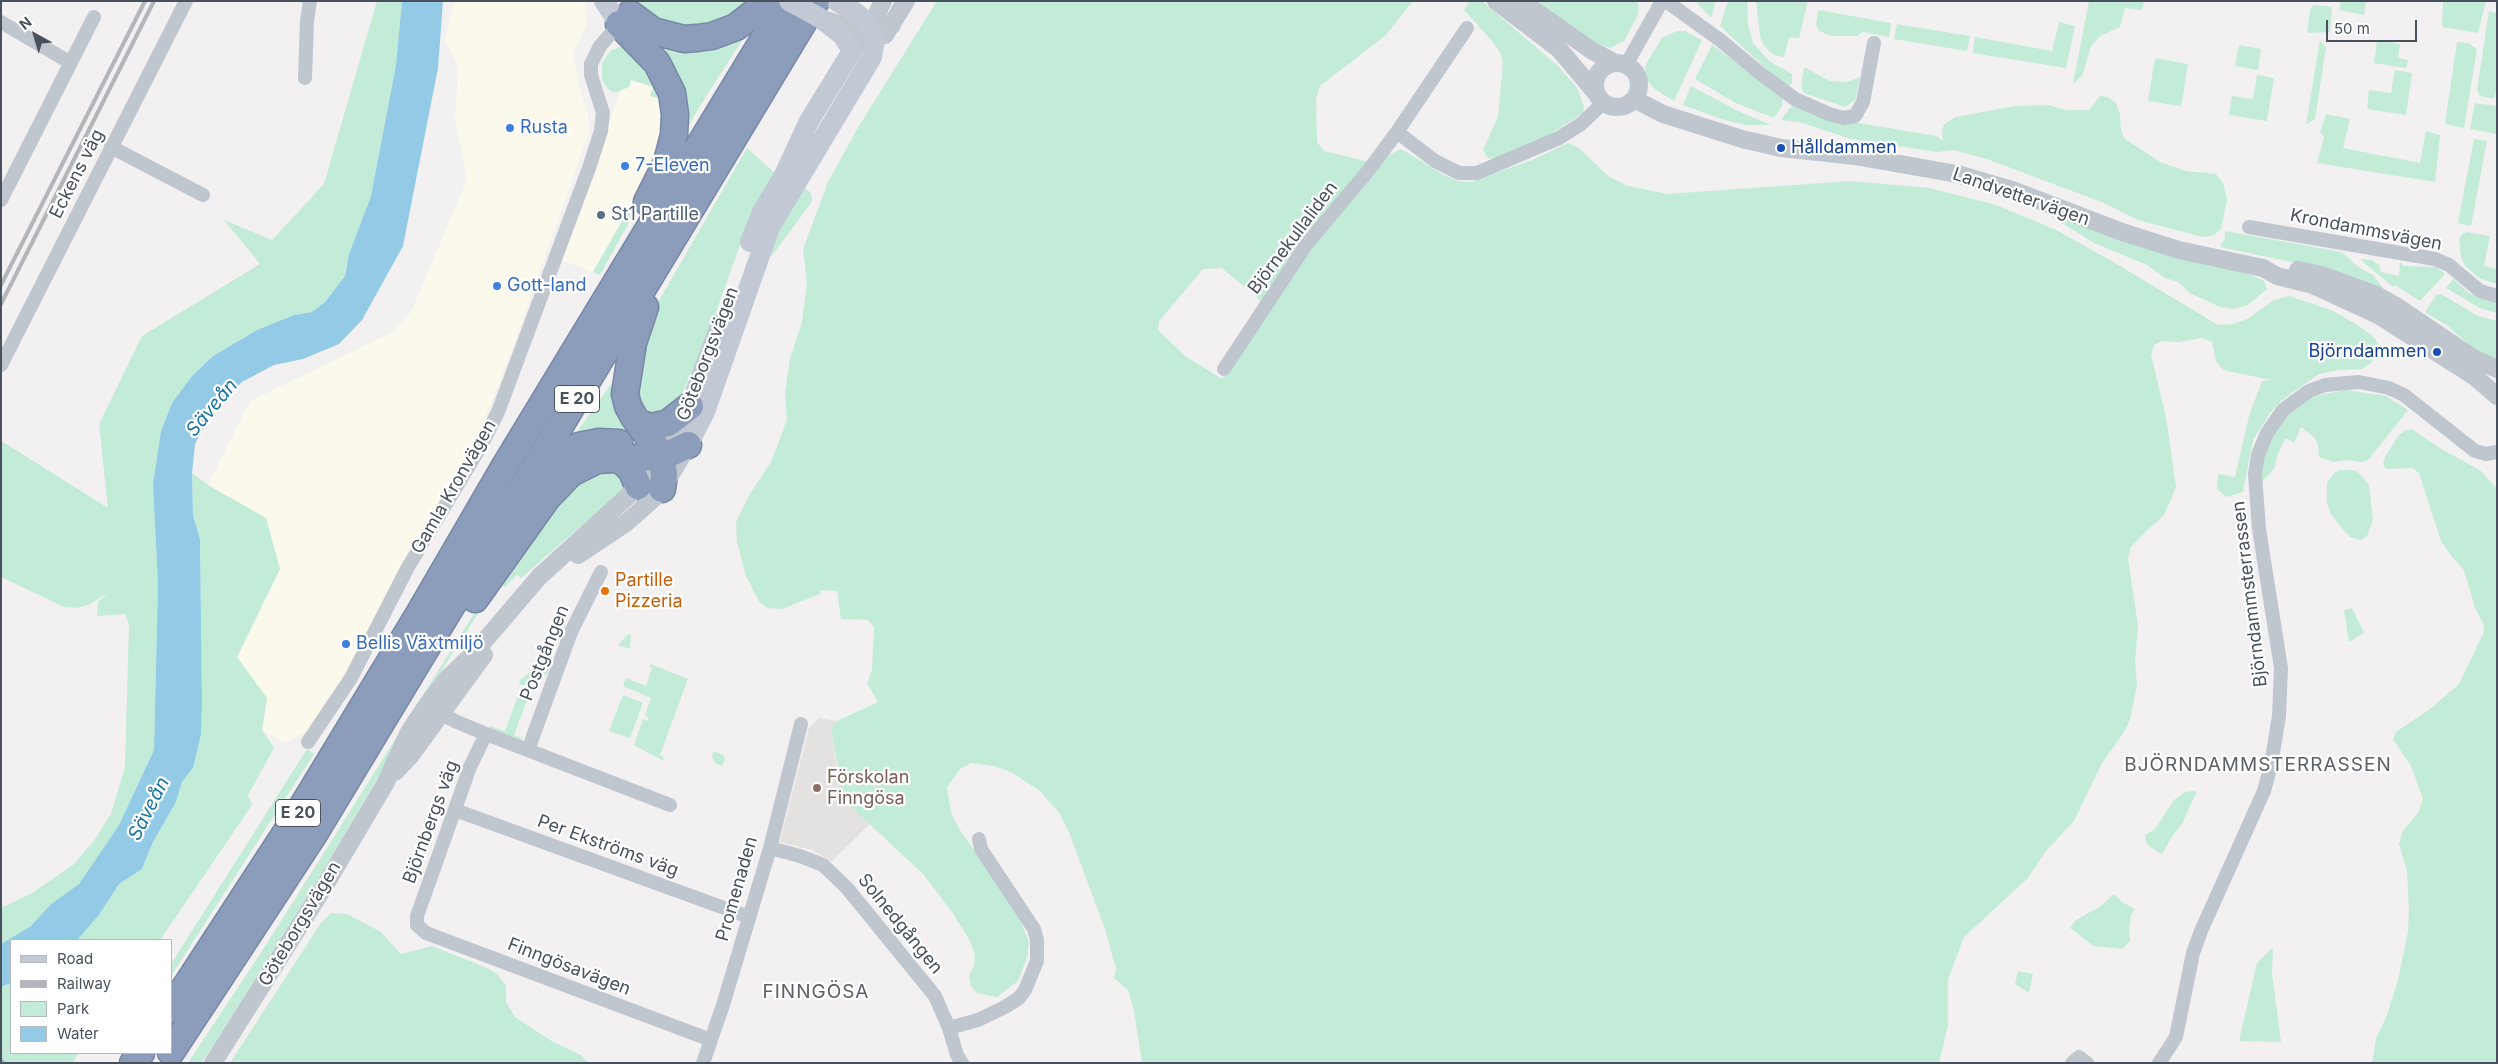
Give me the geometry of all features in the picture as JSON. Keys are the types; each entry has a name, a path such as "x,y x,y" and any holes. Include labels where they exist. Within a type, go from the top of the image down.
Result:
{"highway":[{"path":"624,13 653,30 684,39 697,38 712,36 736,27 769,1"},
{"name":"E 20","path":"172,1007 288,830 419,614 510,457 788,1"},
{"name":"E 20","path":"172,1050 314,834 669,245 818,10"},
{"path":"419,614 638,222 667,162 674,135 675,114 668,80 624,13"},
{"path":"663,442 628,406 625,394 633,343 669,245"},
{"path":"619,458 650,487 664,475 663,442 651,427 668,423 690,406"},
{"path":"485,552 536,481 550,465 568,451 599,442 663,442"},
{"path":"362,756 556,487 571,473 587,463 619,458 663,442"}],"main road":[{"path":"604,1 624,13"},
{"path":"788,1 818,10 849,31"},
{"path":"836,1 849,31"},
{"path":"849,31 864,19 875,40 872,57"},
{"name":"Göteborgsvägen","path":"690,406 762,212 782,177 809,121 849,31"},
{"name":"Göteborgsvägen","path":"663,442 705,412 770,227 872,57"}],"street":[{"name":"Eckens väg","path":"1,365 186,1"},
{"path":"305,78 307,21 310,1"},
{"path":"849,31 875,1"},
{"name":"Göteborgsvägen","path":"849,31 870,28 883,1"},
{"path":"872,57 906,1"},
{"path":"1496,1 1559,49 1599,98 1619,107 1627,105 1634,99 1638,92 1638,80 1635,73 1591,50 1520,1"},
{"path":"1397,132 1435,161 1460,173 1477,173 1559,138 1581,124 1599,98 1595,82 1597,75 1604,67 1621,64 1664,1 1720,40 1795,99 1829,114 1844,118 1855,116 1863,102 1874,43"},
{"name":"Gamla Kronvägen","path":"308,742 325,720 351,678 408,567 481,446 498,412 601,131 603,112 591,75 591,64 600,46 624,13"},
{"path":"1,200 94,17"},
{"path":"870,28 892,25"},
{"path":"2,26 71,63"},
{"name":"Björnekullaliden","path":"1224,370 1306,245 1368,171 1397,132 1466,28"},
{"name":"Landvettervägen","path":"1634,99 1663,114 1742,139 1781,148 1855,156 1957,174 2012,190 2122,232 2171,248 2263,268 2277,276 2328,292 2378,316 2475,377 2497,396"},
{"path":"111,147 203,196"},
{"name":"Krondammsvägen","path":"2249,226 2435,259 2449,265 2480,291 2497,296"},
{"name":"Landvettervägen","path":"2263,268 2278,266 2321,276 2374,294 2396,306 2473,358 2497,369"},
{"name":"Björndammsterrassen","path":"2159,1063 2176,1037 2193,953 2201,931 2264,792 2271,765 2279,716 2281,668 2259,529 2255,474 2258,455 2267,433 2283,410 2309,391 2325,385 2359,382 2389,388 2404,395 2475,452 2486,454 2497,452"},
{"name":"Göteborgsvägen","path":"213,1063 271,974 385,784 410,755 434,710 446,679 474,652 539,578 650,487"},
{"name":"Göteborgsvägen","path":"434,710 555,571 642,511 650,487"},
{"name":"Postgången","path":"528,750 571,632 602,572"},
{"path":"434,710 486,734 670,804"},
{"name":"Promenaden","path":"703,1063 770,848 801,724"},
{"name":"Björnbergs väg","path":"417,925 417,916 470,768 486,734"},
{"name":"Per Ekströms väg","path":"455,810 749,917"},
{"path":"949,1028 978,1020 1005,1008 1019,998 1025,990 1037,961 1037,940 1034,928 980,850 979,839"},
{"name":"Solnedgången","path":"770,848 813,860 834,874 930,990 949,1028 954,1048 962,1063"},
{"name":"Finngösavägen","path":"417,925 426,933 711,1040"},
{"path":"2072,1063 2079,1057 2087,1063"}],"shaded area":[{"path":"454,1 585,1 587,24 573,53 578,82 588,114 589,132 512,350 476,441 373,629 316,726 285,743 262,730 267,698 237,658 280,569 266,519 208,485 250,401 391,333 411,312 467,180 455,117 458,65 445,41"},
{"name":"St1 Partille","path":"625,78 660,89 664,133 651,170 593,272 561,260"},
{"name":"Förskolan Finngösa","path":"819,718 837,721 831,729 839,781 870,824 831,862 812,850 780,842 809,728"}],"green space":[{"path":"377,1 402,1 396,65 371,196 349,254 345,276 325,302 312,312 294,315 257,330 213,356 192,376 172,403 161,431 153,484 158,584 154,750 119,825 79,884 51,904 31,926 1,944 1,908 32,893 73,865 93,842 111,814 125,767 129,624 125,614 97,616 98,602 109,592 90,604 77,608 64,607 1,577 1,444 3,442 108,508 99,424 142,336 260,264 224,220 272,240 324,184"},
{"path":"636,1 755,1 731,21 689,31 643,13"},
{"path":"937,1 1413,1 1386,35 1320,86 1316,99 1317,142 1324,151 1369,162 1401,149 1444,175 1458,181 1471,182 1532,160 1568,143 1579,148 1608,176 1628,186 1667,194 1851,181 1929,188 1996,205 2056,230 2218,325 2233,324 2247,319 2274,300 2289,296 2331,310 2354,323 2372,335 2378,344 2378,352 2371,363 2362,369 2339,370 2319,374 2282,400 2270,413 2253,440 2243,492 2226,497 2217,489 2218,474 2235,477 2249,416 2262,381 2272,380 2227,371 2221,368 2216,361 2212,342 2202,338 2178,342 2162,341 2154,345 2151,355 2166,417 2176,487 2164,515 2131,547 2128,558 2138,626 2135,662 2137,684 2130,720 2102,763 2074,821 2046,851 2027,879 1964,937 1948,979 1948,1024 1939,1063 1142,1063 1134,1011 1128,990 1114,978 1116,968 1105,929 1069,832 1060,814 1040,791 1011,772 994,766 971,763 960,769 947,787 951,813 960,830 1017,912 1029,942 1027,957 1018,981 997,997 977,993 971,986 969,976 974,966 975,954 969,939 952,912 924,875 848,804 843,795 831,729 837,721 878,702 867,683 872,670 874,627 868,620 841,619 837,591 821,590 820,594 782,609 768,608 760,603 746,576 737,542 736,522 750,494 771,462 787,420 785,392 790,359 802,322 807,283 803,249 828,182 859,126","holes":["1222,268 1258,298 1268,312 1222,379 1185,356 1158,330 1159,321 1203,269"]},
{"path":"1470,1 1483,2 1558,66 1577,88 1584,106 1583,113 1546,137 1494,159 1488,158 1483,150 1498,117 1503,62 1500,52 1492,41 1464,10"},
{"path":"1534,1 1637,1 1639,6 1638,15 1624,41 1610,48 1593,42"},
{"path":"1695,1 1716,1 1711,18"},
{"path":"1728,1 1747,1 1748,25 1753,43 1769,61 1792,74 1792,84 1788,86 1771,73 1720,26"},
{"path":"1756,1 1808,1 1799,38 1789,37 1784,57 1774,55 1764,46 1760,36"},
{"path":"2089,1 2144,1 2142,10 2125,8 2120,27 2100,36 2091,46 2083,74 2073,84"},
{"path":"2341,1 2366,1 2364,15 2339,10"},
{"path":"2443,1 2486,1 2478,33 2442,27"},
{"path":"2314,5 2332,7 2330,32 2307,33 2310,9"},
{"path":"1818,10 1891,23 1889,37 1862,32 1857,36 1832,36 1819,31 1816,25"},
{"path":"2489,11 2497,13 2497,85 2494,99 2480,96 2477,90"},
{"path":"2059,22 2075,26 2066,68 1973,53 1975,37 2052,51"},
{"path":"1897,24 1970,36 1967,51 1894,39"},
{"path":"1677,31 1685,31 1702,40 1674,101 1656,90 1648,82 1645,75 1646,64 1662,38"},
{"path":"747,33 710,90 681,138 648,39"},
{"path":"2320,40 2326,48 2315,119 2306,125"},
{"path":"2377,40 2400,44 2398,58 2408,60 2406,68 2374,63"},
{"path":"2457,42 2468,43 2477,49 2464,128 2445,124"},
{"path":"1712,45 1783,96 1782,106 1774,118 1736,103 1695,79"},
{"path":"2239,45 2261,49 2258,70 2235,66"},
{"path":"619,47 628,47 646,57 670,127 638,206 600,275 593,272 651,170 664,133 664,114 660,99 650,96 653,87 631,80 629,87 614,93 607,88 602,80 602,63 610,51"},
{"path":"2155,58 2188,64 2181,106 2148,101"},
{"path":"1804,67 1830,81 1847,82 1860,77 1855,100 1845,107 1804,93 1801,86"},
{"path":"2395,70 2412,73 2406,115 2367,109 2369,90 2391,93"},
{"path":"2257,75 2274,78 2267,121 2229,115 2232,96 2253,99"},
{"path":"1691,86 1740,112 1771,125 1746,125 1724,120 1683,105"},
{"path":"2100,96 2108,97 2116,103 2120,114 2121,131 2125,139 2162,163 2186,171 2216,174 2223,183 2227,200 2221,229 2214,235 2203,237 2138,220 2104,203 1987,159 1953,150 1937,152 1851,139 1799,122 1781,120 1794,102 1840,120 1937,136 1943,141 1942,132 1944,124 1956,117 2015,106 2049,105 2065,110 2089,110"},
{"path":"2475,103 2497,106 2497,134 2470,129"},
{"path":"2326,114 2350,119 2343,148 2420,163 2426,131 2440,135 2435,182 2317,163 2324,137 2320,132"},
{"path":"2474,139 2487,141 2471,226 2458,223"},
{"path":"747,148 776,174 742,239 702,352 676,406 663,417 638,411 632,377 657,304"},
{"path":"802,186 810,192 811,203 771,257 769,250"},
{"path":"2046,213 2056,213 2190,261 2198,260 2248,274 2264,281 2267,289 2248,305 2234,309 2220,307 2190,293 2178,282 2165,278 2147,265 2094,243"},
{"path":"2225,231 2342,252 2357,266 2373,275 2387,293 2306,265 2220,247 2225,238"},
{"path":"2467,232 2490,236 2484,266 2497,269 2497,284 2481,279 2465,266 2461,257 2459,239 2462,234"},
{"path":"2360,259 2371,260 2379,265 2381,272 2399,276 2400,262 2404,266 2436,267 2445,274 2420,301 2395,285 2393,287"},
{"path":"2453,279 2469,293 2497,303 2497,313 2480,308 2446,288"},
{"path":"2441,294 2478,316 2497,321 2497,360 2474,349 2448,326 2425,312 2436,295"},
{"path":"617,376 642,439 622,438 568,444"},
{"path":"2346,390 2386,396 2408,410 2368,460 2362,462 2347,460 2333,462 2319,457 2318,444 2315,438 2301,427 2294,443 2286,438 2278,453 2274,469 2260,484 2264,446 2284,415 2309,397"},
{"path":"2412,429 2438,447 2481,471 2497,489 2497,1063 2372,1063 2376,1039 2387,1015 2398,980 2408,932 2407,871 2399,844 2402,832 2418,813 2423,799 2411,766 2393,739 2396,732 2430,709 2459,684 2483,634 2484,625 2475,608 2464,570 2441,541 2419,473 2413,468 2386,469 2383,464 2386,455 2399,435 2406,430"},
{"path":"618,469 626,487 521,578 517,575 505,587 501,584 475,618 421,703 318,880 214,1044 201,1063 188,1063 264,948 477,609 579,478"},
{"path":"2340,470 2358,472 2369,485 2373,520 2367,536 2361,540 2350,537 2331,514 2327,504 2327,483 2334,473"},
{"path":"192,473 208,485 266,518 280,569 237,657 267,698 262,730 274,748 248,795 252,805 161,939 78,939 99,915 119,884 142,869 153,842 176,802 182,782 193,768 201,735 202,703 200,539 193,515"},
{"path":"2352,608 2364,633 2349,642 2344,610"},
{"path":"628,634 631,636 630,649 618,645"},
{"path":"550,657 553,659 547,675 537,673 514,735 522,738 522,741 489,729 490,726 505,731 519,693 525,690 526,686 519,684 520,680"},
{"path":"651,664 688,679 660,755 664,761 634,745 643,719 647,721 649,718 645,715 651,698 623,686 626,678 646,686 652,668 649,667"},
{"path":"623,695 643,703 630,738 609,731"},
{"path":"307,749 314,754 172,974 172,962"},
{"path":"714,751 723,755 725,759 722,766 715,763 712,756"},
{"path":"2194,791 2196,793 2182,824 2162,854 2150,847 2146,843 2145,835 2155,829 2174,800 2185,792"},
{"path":"2114,894 2122,902 2135,909 2131,915 2130,941 2122,949 2094,946 2070,928 2076,920 2101,906"},
{"path":"331,913 347,914 381,932 401,954 432,946 487,968 498,975 506,986 506,1002 515,1017 553,1042 581,1055 589,1063 230,1063 321,923"},
{"path":"2273,947 2272,973 2281,1042 2239,1041 2257,963"},
{"path":"2018,971 2033,974 2029,993 2015,984"},
{"path":"10,983 10,1054 78,1054 73,1063 1,1063 1,987"}],"water":[{"name":"Säveån","path":"402,1 443,1 438,68 403,246 362,320 339,344 303,359 274,365 242,382 214,408 195,444 192,473 193,515 200,539 202,703 201,735 193,768 182,782 176,802 153,842 142,869 119,884 99,915 78,939 10,939 10,983 1,987 1,944 31,926 51,904 79,884 119,825 154,750 158,584 153,484 161,431 172,403 192,376 213,356 257,330 294,315 312,312 325,302 345,276 349,254 371,196 396,65"}],"waterway":[{"path":"1,1060 4,1063"}],"railway":[{"path":"1,285 145,1"},
{"path":"1,304 154,1"}],"place":[{"name":"Rusta","path":"510,128"},
{"name":"Hålldammen","path":"1781,148"},
{"name":"7-Eleven","path":"625,166"},
{"name":"St1 Partille","path":"601,215"},
{"name":"Gott-land","path":"497,286"},
{"name":"Björndammen","path":"2437,352"},
{"name":"Partille Pizzeria","path":"605,591"},
{"name":"Bellis Växtmiljö","path":"346,644"},
{"name":"Förskolan Finngösa","path":"817,788"}],"district":[{"name":"BJÖRNDAMMSTERRASSEN","path":"2258,765"},
{"name":"FINNGÖSA","path":"816,992"}]}
